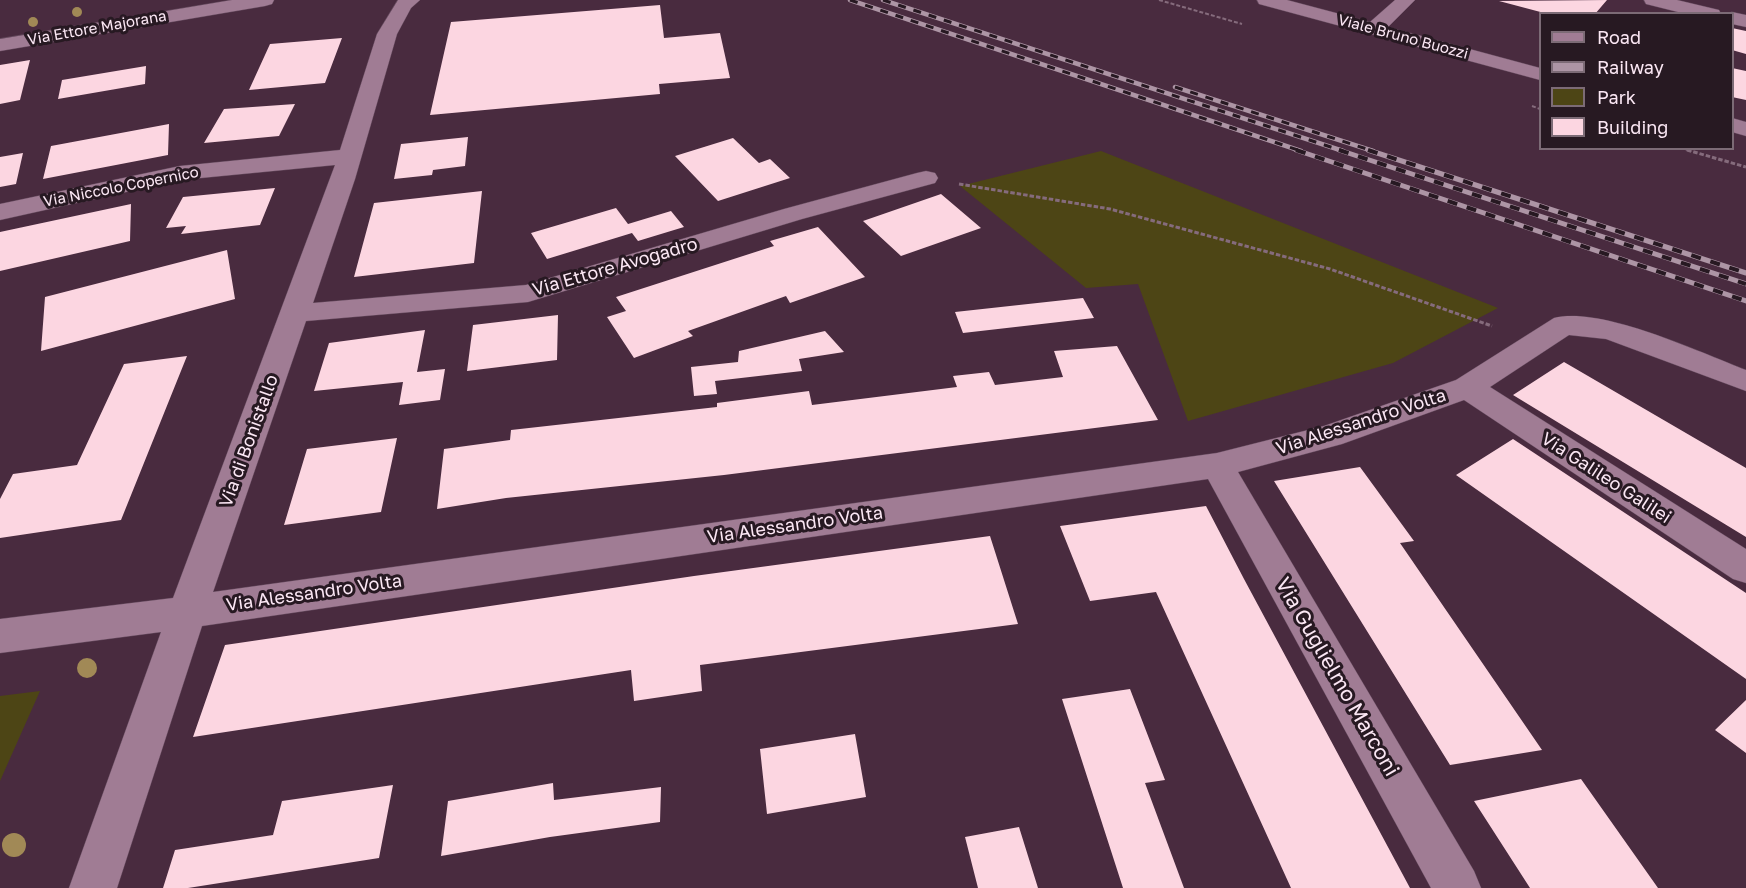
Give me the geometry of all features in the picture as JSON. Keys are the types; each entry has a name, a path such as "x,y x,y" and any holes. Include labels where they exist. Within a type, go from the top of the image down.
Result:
{"street":[{"name":"Via Ettore Majorana","path":"0,45 265,0"},
{"name":"Viale Bruno Buozzi","path":"1266,0 1539,74"},
{"path":"1374,29 1406,0"},
{"path":"1653,0 1704,12"},
{"name":"Via di Bonistallo","path":"93,888 187,612 296,313 350,156 387,34 401,2"},
{"name":"Via Niccolo Copernico","path":"0,212 180,173 350,156"},
{"name":"Via Ettore Avogadro","path":"296,313 528,293 793,214 926,178"},
{"path":"1550,333 1611,330 1746,381"},
{"name":"Via Alessandro Volta","path":"0,636 187,612 1217,465 1330,436 1467,387 1550,333"},
{"name":"Via Galileo Galilei","path":"1467,387 1746,568"},
{"name":"Via Guglielmo Marconi","path":"1217,465 1457,888"}],"path":[{"path":"1687,150 1746,167"},
{"path":"926,178 1110,209 1330,269 1550,333"}],"green space":[{"path":"1101,151 1498,308 1393,363 1188,421 1138,284 1086,288 960,186"},
{"path":"40,691 0,781 0,696"}],"building":[{"path":"1607,0 1597,12 1540,12 1499,1"},
{"path":"660,5 664,38 720,33 730,78 659,84 660,94 430,115 451,22"},
{"path":"1734,28 1746,31 1746,54 1734,51"},
{"path":"342,38 325,83 249,90 270,44"},
{"path":"30,60 20,100 0,104 0,65"},
{"path":"146,66 145,84 58,99 62,80"},
{"path":"1734,68 1746,71 1746,100 1734,97"},
{"path":"295,104 279,136 204,143 224,109"},
{"path":"169,124 168,155 43,179 51,146"},
{"path":"468,137 465,166 433,170 432,175 394,179 401,144"},
{"path":"733,138 759,163 770,159 790,178 718,201 675,156"},
{"path":"23,153 16,184 0,187 0,157"},
{"path":"275,188 260,225 181,234 186,226 166,228 183,197"},
{"path":"482,191 474,263 354,277 374,203"},
{"path":"941,194 981,228 901,256 863,221"},
{"path":"131,204 130,241 0,271 0,232"},
{"path":"616,208 628,224 671,211 684,227 638,241 632,233 547,259 531,233"},
{"path":"818,227 865,277 790,303 786,296 688,331 693,336 634,358 607,317 626,311 616,297 774,246 770,241"},
{"path":"227,250 235,299 41,351 45,297"},
{"path":"1083,298 1094,318 963,333 955,312"},
{"path":"558,315 557,360 467,371 473,325"},
{"path":"425,330 417,372 445,369 440,400 399,405 403,382 314,391 329,343"},
{"path":"825,331 844,352 799,359 802,371 715,381 717,394 694,396 691,367 738,362 739,351"},
{"path":"1117,346 1158,420 724,475 506,498 437,509 444,449 510,440 511,430 717,407 717,403 809,391 812,405 957,387 953,376 989,372 995,385 1063,377 1054,351"},
{"path":"187,356 121,520 0,538 0,499 13,474 77,465 124,364"},
{"path":"1564,362 1746,468 1746,537 1513,395"},
{"path":"397,438 381,512 284,525 307,449"},
{"path":"1513,439 1746,593 1746,679 1456,475"},
{"path":"1360,467 1414,541 1400,543 1542,750 1450,765 1274,481"},
{"path":"1206,506 1410,888 1291,888 1156,592 1090,601 1060,526"},
{"path":"990,536 1018,624 700,665 702,691 634,701 631,670 193,737 225,645 694,576"},
{"path":"1130,689 1165,780 1145,783 1184,888 1123,888 1062,699"},
{"path":"1746,700 1746,753 1715,730"},
{"path":"855,734 866,797 767,814 760,749"},
{"path":"1581,779 1658,888 1530,888 1474,801"},
{"path":"553,783 554,800 661,787 660,822 550,837 441,856 448,801"},
{"path":"393,785 379,858 188,888 163,888 175,850 273,835 282,801"},
{"path":"1019,827 1038,888 978,888 965,837"}],"railway":[{"path":"850,0 1301,151"},
{"path":"883,0 1343,151"},
{"path":"1175,87 1373,151"},
{"path":"1296,150 1746,301"},
{"path":"1339,150 1746,284"},
{"path":"1368,150 1746,273"}]}
